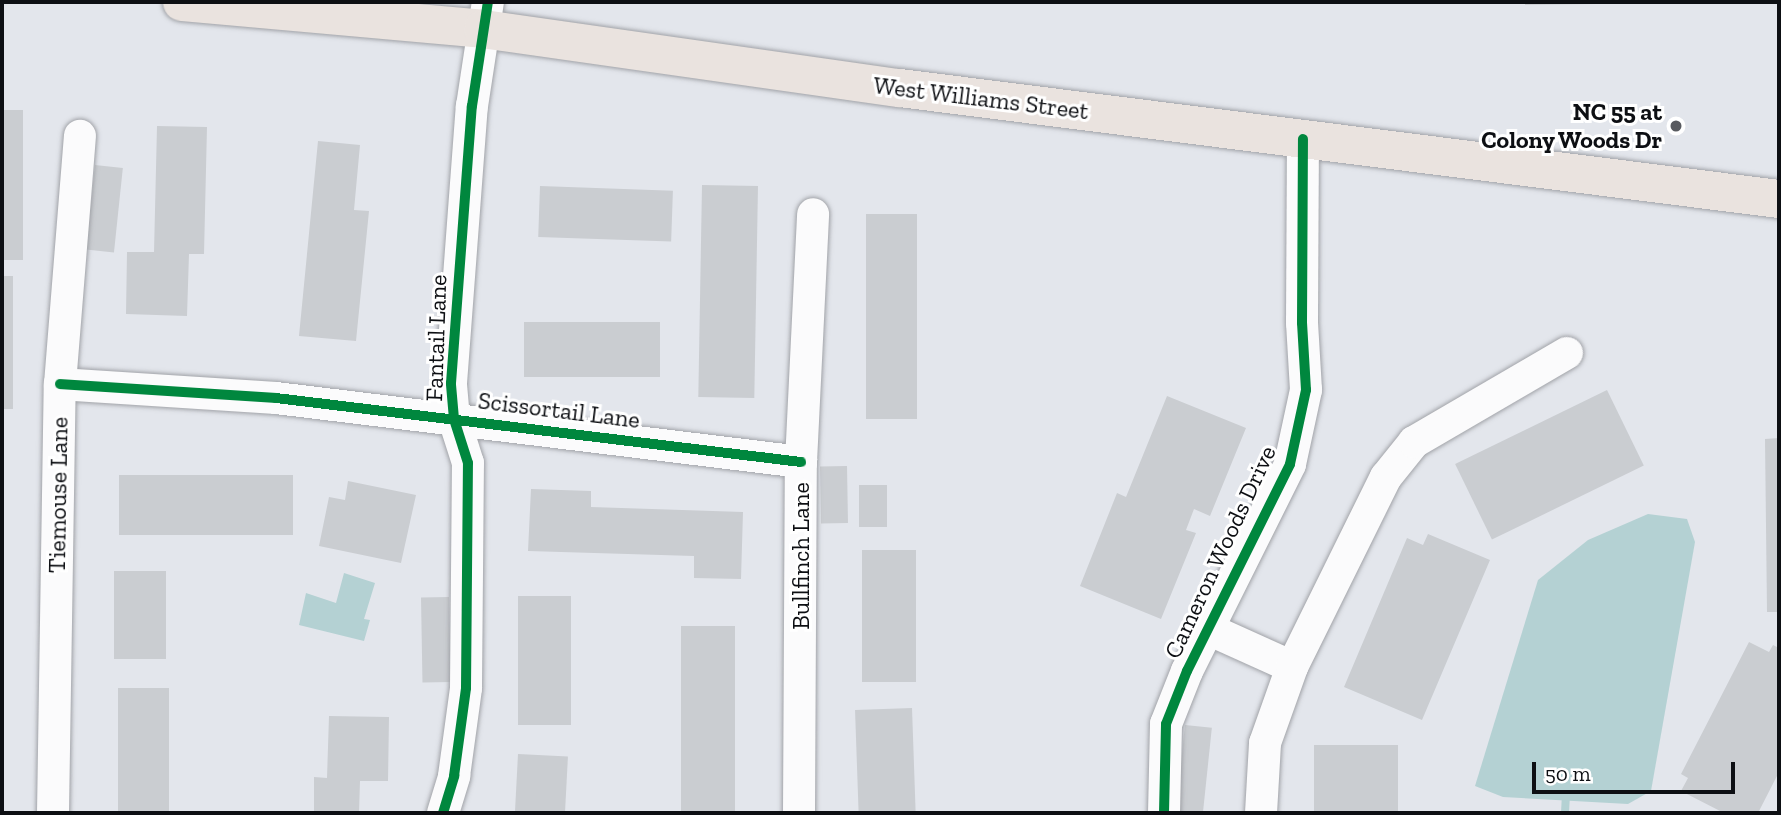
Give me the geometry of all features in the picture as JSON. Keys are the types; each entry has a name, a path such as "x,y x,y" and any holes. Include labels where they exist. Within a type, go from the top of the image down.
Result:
{"main road":[{"name":"West Williams Street","path":"182,2 486,15 1303,139 1779,199"}],"street":[{"name":"Fantail Lane","path":"443,813 454,776 466,688 468,463 454,419 452,370 472,106 486,15"},
{"name":"Tiemouse Lane","path":"53,813 60,384 80,136"},
{"name":"Cameron Woods Drive","path":"1164,813 1166,724 1208,629 1290,464 1306,390 1302,323 1303,139"},
{"name":"Bullfinch Lane","path":"799,813 802,462 813,215"},
{"path":"1261,813 1265,743 1292,667 1399,458 1414,442 1567,353"},
{"name":"Scissortail Lane","path":"60,384 276,398 802,462"},
{"path":"1208,629 1292,667"}],"water":[{"path":"1648,514 1687,519 1695,542 1651,791 1628,804 1503,797 1475,786 1538,580 1588,540"},
{"path":"344,573 375,583 364,619 370,620 364,641 299,625 306,593 336,603"}],"building":[{"path":"1525,2 1596,2 1596,4 1525,5"},
{"path":"2,110 23,110 23,260 2,260"},
{"path":"157,126 207,127 204,254 189,254 187,316 126,314 127,252 154,252"},
{"path":"318,141 360,145 354,210 369,211 356,341 299,336"},
{"path":"95,165 123,168 114,252 86,250"},
{"path":"702,185 758,186 754,398 698,397"},
{"path":"540,186 673,191 671,242 538,237"},
{"path":"866,214 917,214 917,419 866,419"},
{"path":"2,276 13,276 13,409 2,409"},
{"path":"524,322 660,322 660,377 524,377"},
{"path":"1607,390 1644,465 1492,540 1455,464"},
{"path":"1167,396 1246,428 1210,516 1194,509 1186,530 1196,533 1161,619 1080,586 1117,493 1126,497"},
{"path":"1779,438 1779,612 1767,612 1765,439"},
{"path":"820,466 847,466 848,523 821,523"},
{"path":"119,475 293,475 293,535 119,535"},
{"path":"348,481 416,495 401,563 319,546 329,497 345,500"},
{"path":"859,485 887,485 887,527 859,527"},
{"path":"531,489 591,491 591,507 743,512 741,579 694,578 694,556 528,551"},
{"path":"1428,534 1490,560 1422,720 1344,687 1407,538 1423,545"},
{"path":"862,550 916,550 916,682 862,682"},
{"path":"114,571 166,571 166,659 114,659"},
{"path":"518,596 571,596 571,725 518,725"},
{"path":"421,597 449,597 450,682 422,682"},
{"path":"681,626 735,626 735,813 681,813"},
{"path":"1749,642 1769,652 1773,645 1779,648 1779,772 1758,813 1724,813 1681,791 1688,778 1681,774"},
{"path":"118,688 169,688 169,813 118,813"},
{"path":"912,708 916,813 859,813 855,710"},
{"path":"329,716 389,717 388,781 360,781 359,813 314,813 314,777 327,778"},
{"path":"1185,725 1212,728 1203,813 1176,813"},
{"path":"1314,745 1398,745 1398,813 1314,813"},
{"path":"518,754 568,757 565,813 515,813"}],"waterway":[{"path":"1565,813 1566,792"}],"cycle path":[{"path":"443,813 454,776 466,688 468,463 454,419 451,383 472,106 488,2"},
{"path":"1164,813 1166,724 1187,671 1290,464 1306,390 1302,323 1303,139"},
{"path":"60,384 276,398 801,462"}],"place":[{"name":"NC 55 at Colony Woods Dr","path":"1676,126"}]}
